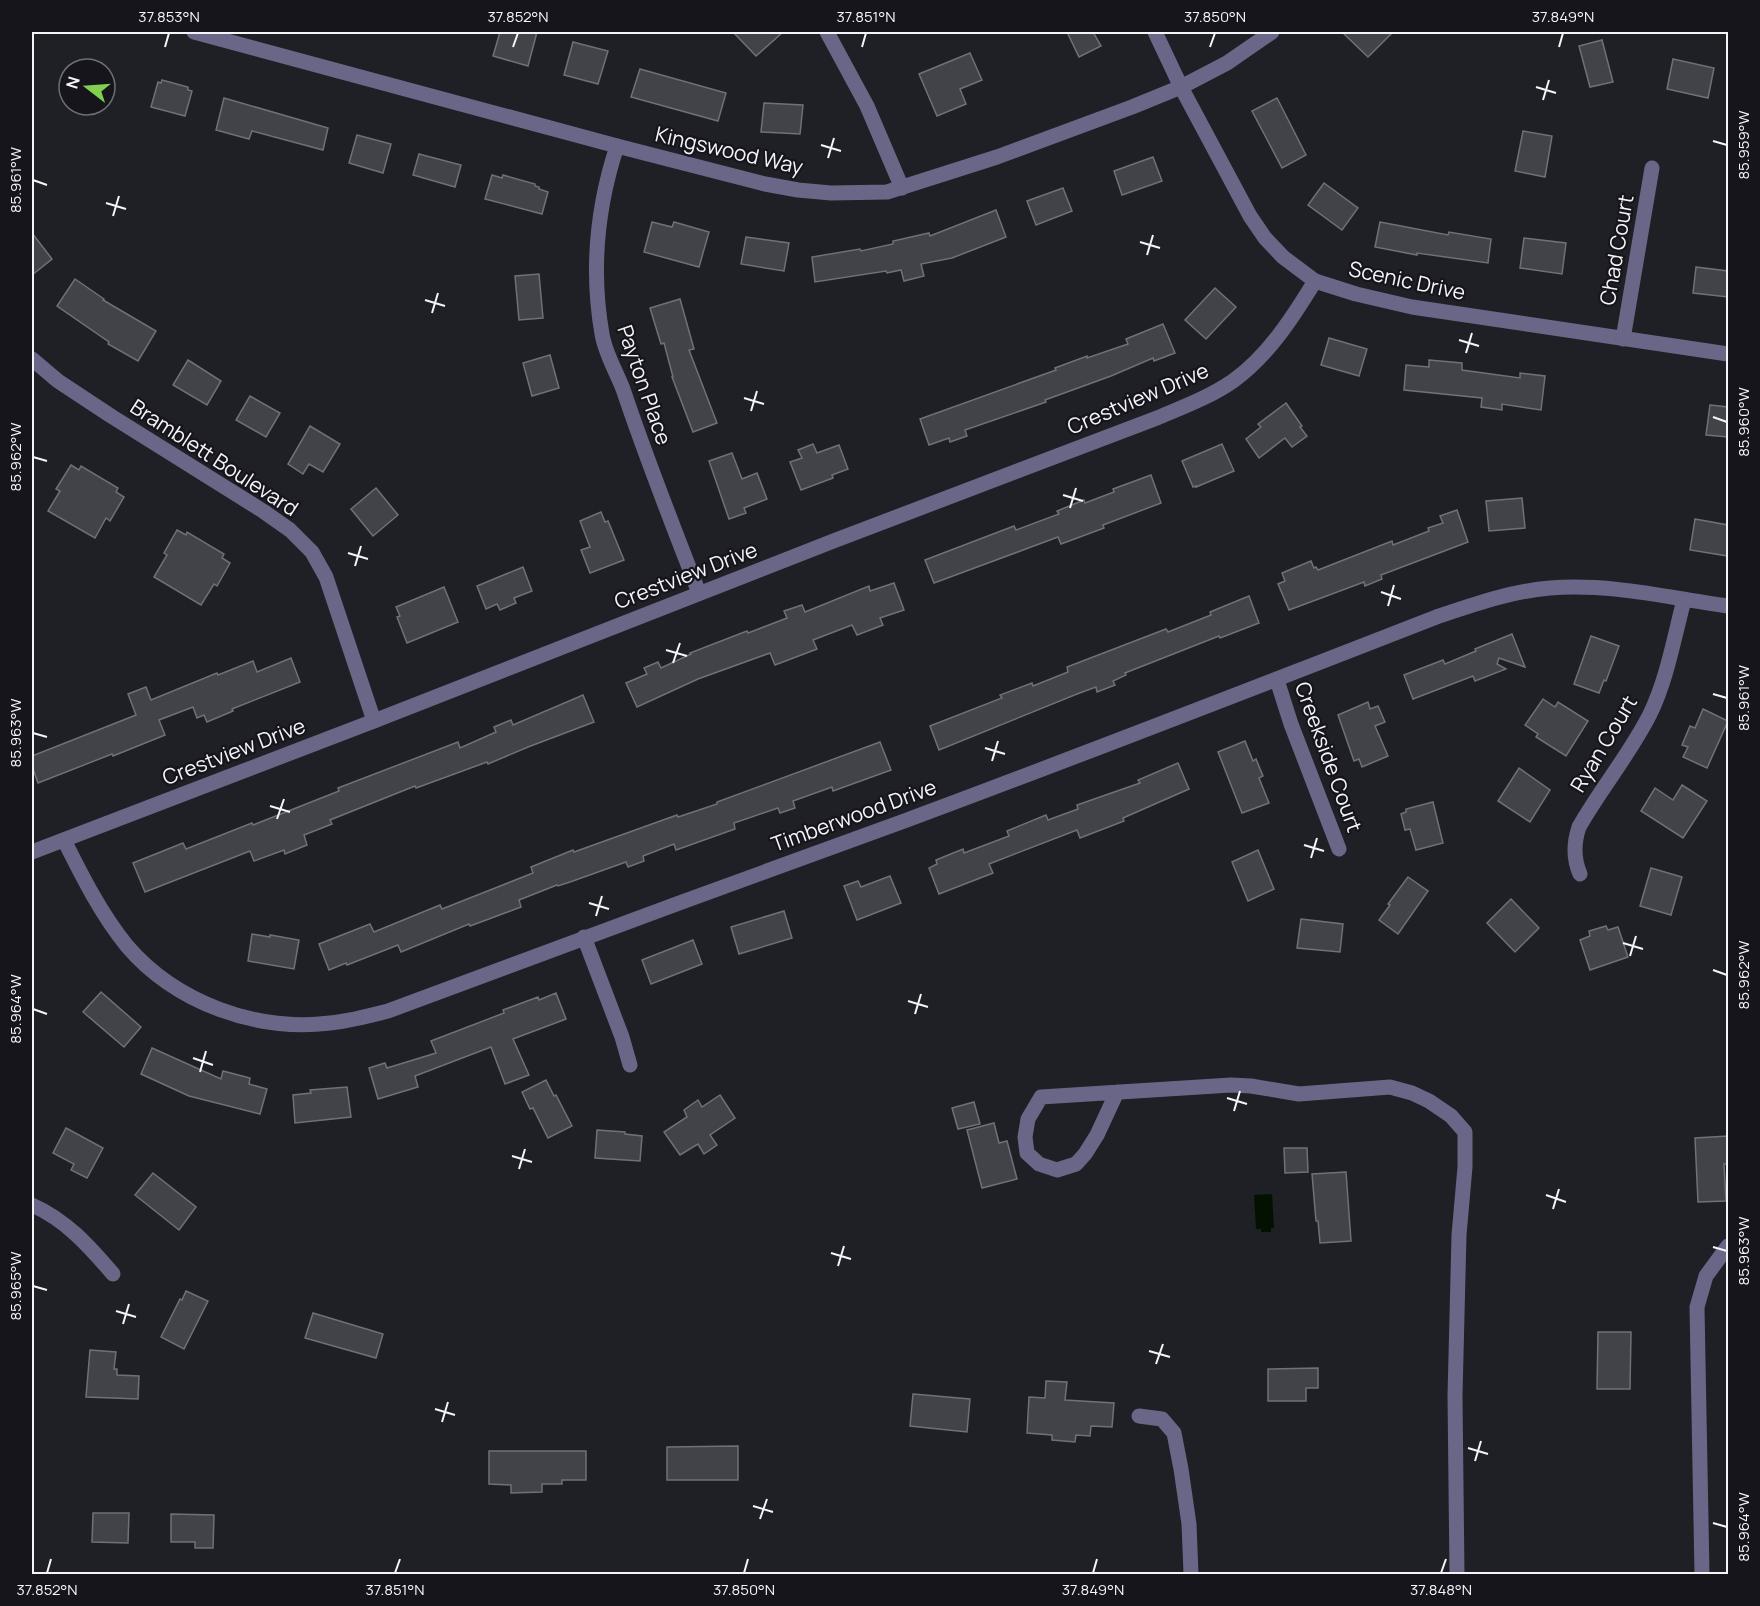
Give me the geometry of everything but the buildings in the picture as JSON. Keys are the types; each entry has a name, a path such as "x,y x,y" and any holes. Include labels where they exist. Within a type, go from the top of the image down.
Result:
{"street":[{"name":"Kingswood Way","path":"194,32 765,184 831,193 886,192 1008,153 1181,87 1227,63 1272,32"},
{"path":"827,32 867,106 902,188"},
{"name":"Scenic Drive","path":"1155,32 1181,87 1250,216 1265,238 1283,256 1315,281 1356,294 1412,307 1728,354"},
{"name":"Payton Place","path":"617,146 604,190 597,244 596,291 603,338 699,593"},
{"name":"Chad Court","path":"1623,339 1652,168"},
{"name":"Crestview Drive","path":"32,852 374,722 699,593 1157,418 1233,381 1263,353 1294,315 1315,281"},
{"name":"Bramblett Boulevard","path":"32,359 58,381 111,416 263,511 290,530 312,552 326,577 374,722"},
{"name":"Timberwood Drive","path":"64,840 100,907 128,946 146,965 175,986 215,1008 242,1017 300,1025 329,1024 388,1011 898,823 1475,603 1550,588 1587,587 1624,589 1728,606"},
{"name":"Ryan Court","path":"1580,874 1577,867 1575,841 1579,827 1631,749 1651,712 1684,600"},
{"name":"Creekside Court","path":"1277,680 1291,724 1340,849"},
{"path":"584,937 622,1037 630,1065"},
{"path":"1117,1092 1097,1135 1076,1164 1057,1170 1039,1164 1027,1153 1025,1137 1028,1119 1041,1097 1117,1092 1231,1085 1299,1094 1390,1087 1429,1101 1450,1116 1465,1132 1455,1396 1457,1575"},
{"path":"32,1205 50,1213 66,1225 113,1274"},
{"path":"1702,1575 1697,1307 1706,1276 1728,1246"},
{"path":"1139,1416 1162,1419 1174,1433 1190,1524 1191,1575"}],"shaded area":[{"path":"1272,1194 1274,1228 1271,1228 1271,1232 1261,1232 1261,1229 1256,1229 1254,1195"}]}
